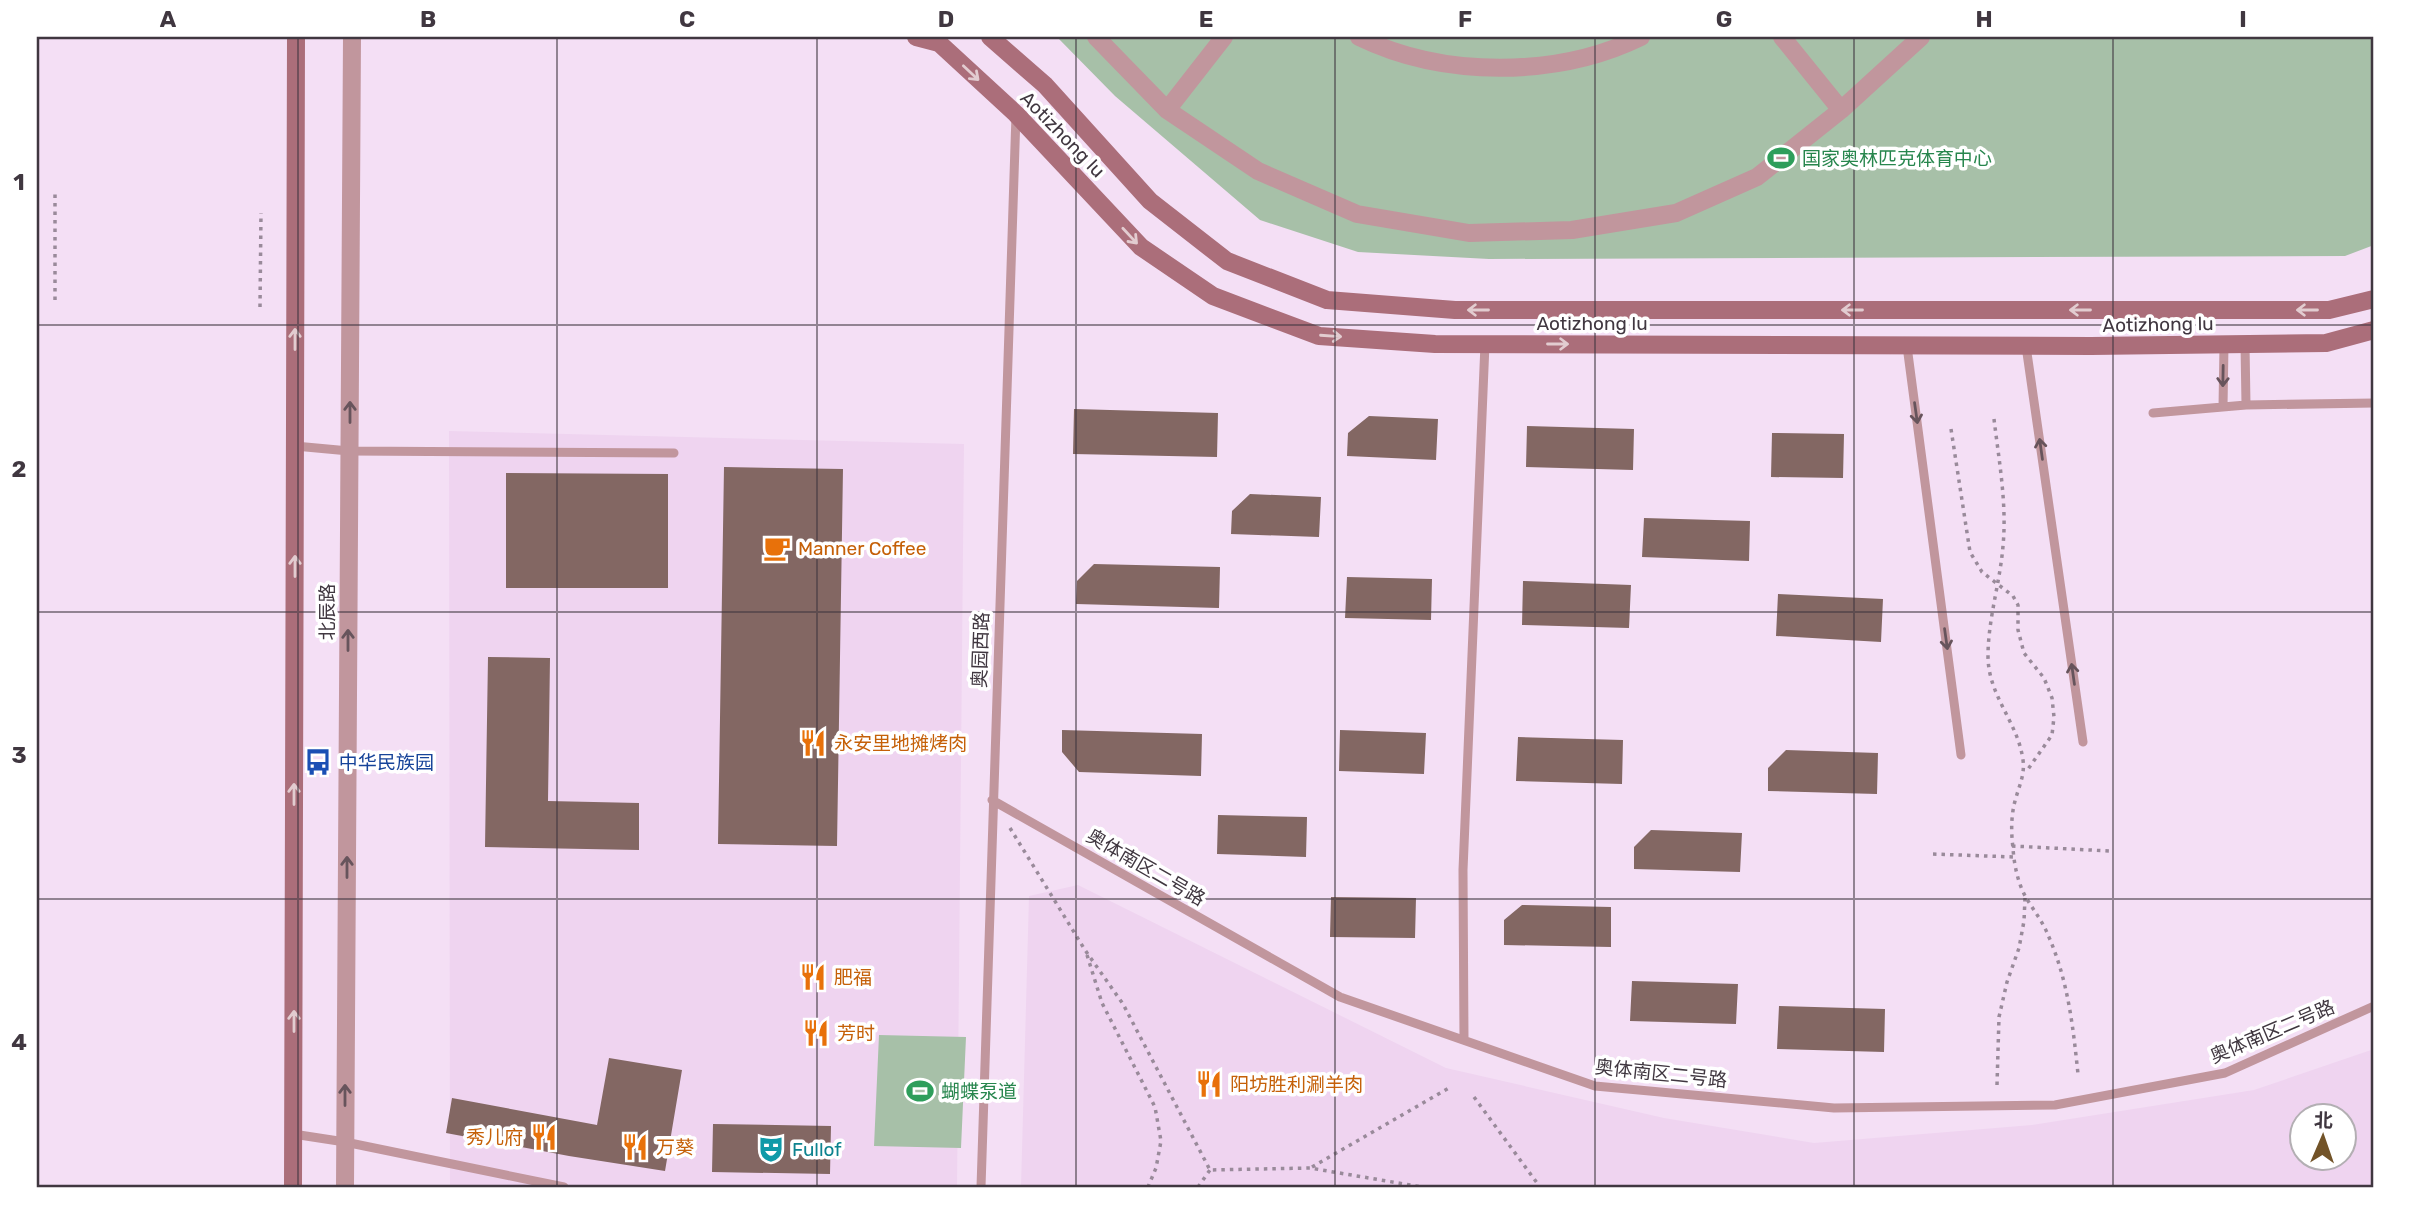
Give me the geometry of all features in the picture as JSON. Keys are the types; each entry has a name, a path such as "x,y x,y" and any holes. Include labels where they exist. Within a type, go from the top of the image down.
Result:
{"main road":[{"name":"北辰路","path":"293,1187 296,37"},
{"name":"Aotizhong lu","path":"916,37 939,43 1016,114 1141,247 1213,296 1319,336 1435,344 2224,345 2326,343 2374,330"},
{"name":"Aotizhong lu","path":"989,37 1045,86 1150,201 1205,244 1227,261 1327,300 1455,310 2329,310 2374,299"}],"street":[{"name":"北辰路","path":"345,1187 352,37"},
{"path":"1096,37 1167,110 1258,171 1357,214 1469,233 1572,230 1676,214 1757,177 1841,110 1921,37"},
{"path":"1167,110 1224,37"},
{"path":"1359,37 1405,54 1444,63 1508,67 1560,62 1599,53 1641,37"},
{"path":"1782,37 1841,110"}],"lane":[{"name":"奥园西路","path":"981,1187 1016,114"},
{"path":"1464,1040 1463,870 1485,344"},
{"path":"2245,344 2246,405"},
{"path":"2223,407 2224,345"},
{"path":"1907,346 1961,755"},
{"path":"2026,346 2083,742"},
{"path":"2153,413 2246,405 2374,403"},
{"path":"295,446 349,451 674,453"},
{"name":"奥体南区二号路","path":"992,800 1340,997 1595,1086 1834,1108 2055,1105 2225,1073 2374,1006"},
{"path":"293,1134 345,1142 564,1187"}],"path":[{"path":"55,194 55,300"},
{"path":"260,307 261,213"},
{"path":"1994,419 2001,473 2004,542 2001,573 1988,632 1988,660 1992,685 2014,729 2023,757 2024,774"},
{"path":"1951,429 1970,552 1982,572 2013,596 2018,605 2018,629 2024,653 2044,678 2052,698 2052,735 2024,774 2015,800 2011,824 2012,846 2025,896 2048,933 2061,966 2070,1002 2078,1074"},
{"path":"992,800 1085,950 1123,1004 1210,1170"},
{"path":"2012,846 2109,851"},
{"path":"1933,854 2014,857"},
{"path":"1997,1085 1999,1017 2019,948 2025,896"},
{"path":"1085,950 1102,1003 1154,1107 1161,1141 1156,1168 1148,1187"},
{"path":"1310,1168 1449,1088"},
{"path":"1474,1097 1540,1187"},
{"path":"1210,1170 1310,1168 1422,1187"},
{"path":"1198,1187 1210,1170"}],"shaded area":[{"path":"449,431 964,444 957,1187 450,1187"},
{"path":"1078,885 1446,1068 1664,1118 1814,1143 2032,1125 2254,1090 2374,1049 2374,1187 1021,1187 1029,896"}],"green space":[{"name":"国家奥林匹克体育中心","path":"1057,37 2374,37 2374,245 2345,256 1489,259 1358,252 1260,220 1115,96"},
{"name":"蝴蝶泵道","path":"879,1035 966,1037 961,1148 874,1146"}],"building":[{"path":"1074,409 1218,413 1217,457 1073,454"},
{"path":"1369,416 1438,419 1436,460 1347,456 1348,433"},
{"path":"1527,426 1634,429 1633,470 1526,467"},
{"path":"1772,433 1844,434 1843,478 1771,477"},
{"path":"724,467 843,469 837,846 718,844"},
{"path":"506,473 668,474 668,588 506,588"},
{"path":"1250,494 1321,497 1319,537 1231,534 1232,511"},
{"path":"1644,518 1750,521 1749,561 1642,557"},
{"path":"1094,564 1220,567 1219,608 1076,604 1077,581"},
{"path":"1347,577 1432,579 1431,620 1345,618"},
{"path":"1523,581 1631,585 1629,628 1522,625"},
{"path":"1778,594 1883,599 1881,642 1776,636"},
{"path":"488,657 550,658 548,801 639,803 639,850 485,847"},
{"path":"1062,730 1202,734 1201,776 1079,772 1062,752"},
{"path":"1340,730 1426,733 1424,774 1339,771"},
{"path":"1518,737 1623,740 1622,784 1516,781"},
{"path":"1786,750 1878,753 1877,794 1768,791 1768,768"},
{"path":"1218,815 1307,817 1306,857 1217,854"},
{"path":"1651,830 1742,833 1740,872 1634,869 1634,847"},
{"path":"1331,897 1416,898 1415,938 1330,937"},
{"path":"1522,905 1611,907 1611,947 1504,945 1504,920"},
{"path":"1632,981 1738,984 1736,1024 1630,1021"},
{"path":"1779,1006 1885,1009 1884,1052 1777,1049"},
{"path":"609,1058 682,1070 665,1171 446,1133 452,1098 597,1125"},
{"name":"Fullof","path":"713,1124 831,1126 830,1174 712,1172"}],"place":[{"name":"国家奥林匹克体育中心","path":"1781,158"},
{"name":"Manner Coffee","path":"777,548"},
{"name":"永安里地摊烤肉","path":"813,743"},
{"name":"中华民族园","path":"318,762"},
{"name":"肥福","path":"813,977"},
{"name":"芳时","path":"816,1033"},
{"name":"阳坊胜利涮羊肉","path":"1209,1084"},
{"name":"蝴蝶泵道","path":"920,1091"},
{"name":"秀儿府","path":"544,1137"},
{"name":"万葵","path":"635,1147"},
{"name":"Fullof","path":"771,1149"}]}
